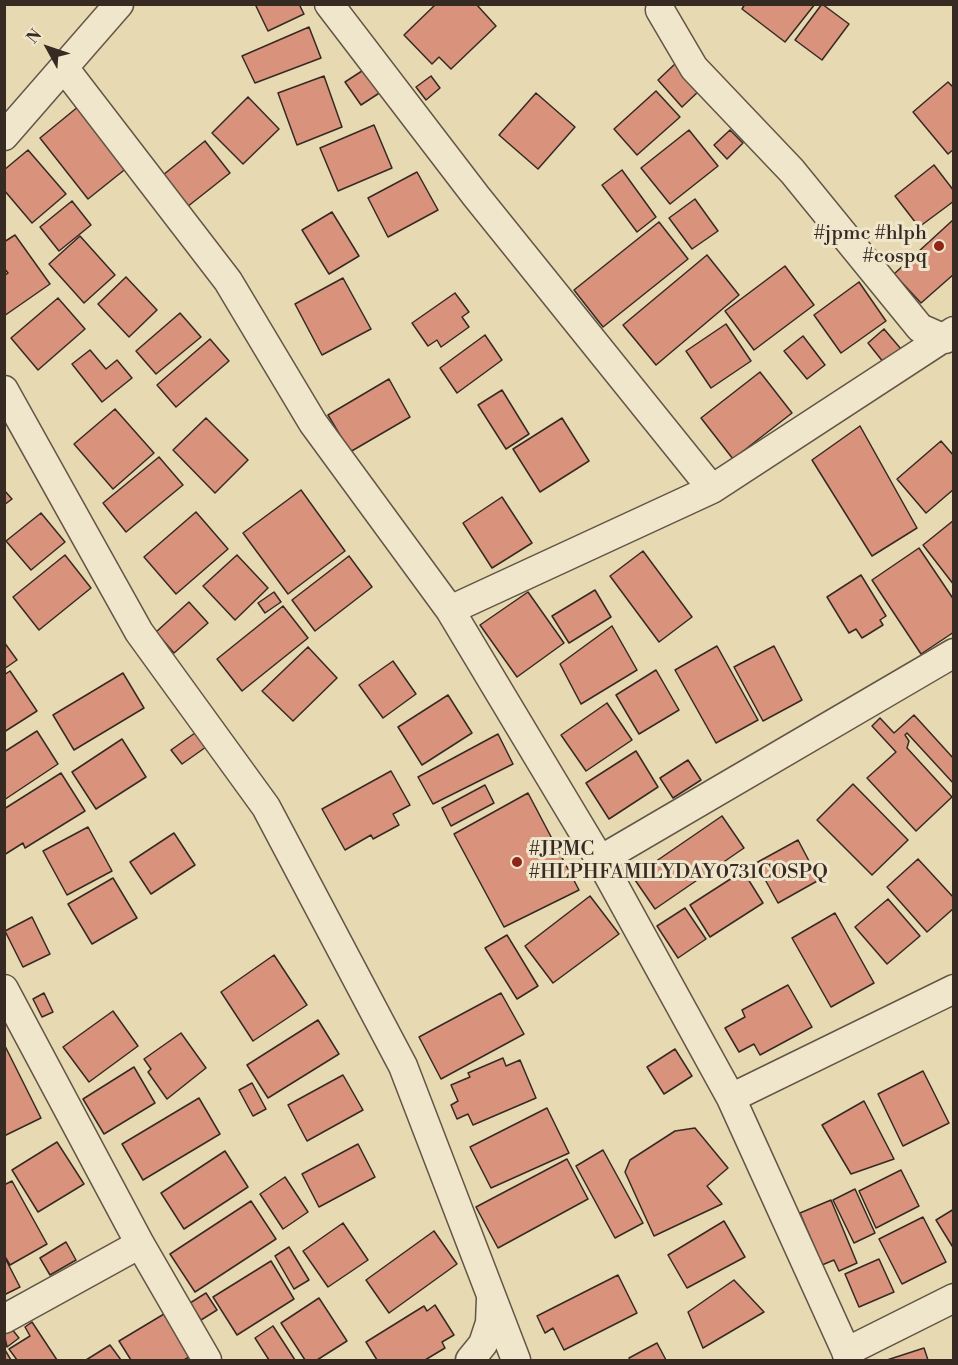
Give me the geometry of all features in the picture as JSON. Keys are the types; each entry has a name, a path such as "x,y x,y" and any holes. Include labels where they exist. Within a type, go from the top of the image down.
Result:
{"street":[{"path":"4,136 65,69 119,4"},
{"path":"329,4 476,196 712,489"},
{"path":"660,10 694,68 792,171 920,328 949,335"},
{"path":"65,69 228,281 313,423 450,610 600,860 731,1098 848,1356 954,1298"},
{"path":"450,610 712,489 824,414 949,335"},
{"path":"4,390 138,632 266,807 403,1066 516,1360"},
{"path":"600,860 954,653"},
{"path":"4,989 140,1244 207,1360"},
{"path":"731,1098 954,989"},
{"path":"4,1319 140,1244"},
{"path":"472,1360 483,1344 490,1323 491,1290"}],"building":[{"path":"255,4 299,4 304,14 268,31"},
{"path":"436,4 476,4 496,26 451,69 439,57 432,64 404,35"},
{"path":"745,4 815,4 785,42 742,9"},
{"path":"822,4 849,24 822,60 795,40"},
{"path":"309,27 321,58 255,83 242,56"},
{"path":"676,63 700,90 682,107 658,80"},
{"path":"368,67 384,90 361,105 345,82"},
{"path":"324,76 342,127 297,145 278,93"},
{"path":"431,76 440,88 426,100 416,87"},
{"path":"948,82 954,88 954,149 948,154 913,112"},
{"path":"656,91 680,117 637,155 614,129"},
{"path":"536,93 575,127 538,169 499,135"},
{"path":"248,97 279,129 243,164 212,133"},
{"path":"79,106 128,167 88,199 40,138"},
{"path":"374,125 392,168 338,191 320,148"},
{"path":"689,130 718,166 670,204 641,168"},
{"path":"730,130 743,143 727,159 714,145"},
{"path":"205,141 230,173 187,207 163,175"},
{"path":"28,150 66,194 32,223 4,190 4,170"},
{"name":"#jpmc #hlph #cospq","path":"934,165 954,191 954,201 919,227 895,196"},
{"path":"622,170 656,217 637,232 602,185"},
{"path":"417,172 438,210 388,237 368,198"},
{"path":"695,199 718,231 692,249 669,218"},
{"path":"72,201 91,225 59,251 40,227"},
{"path":"332,212 359,256 329,274 302,230"},
{"name":"#jpmc #hlph #cospq","path":"954,219 954,274 921,303 894,274"},
{"path":"659,222 688,259 603,327 574,290"},
{"path":"15,235 50,284 4,316 4,276 8,273 4,268 4,242"},
{"path":"80,236 115,275 84,303 49,264"},
{"path":"707,255 739,295 656,365 623,325"},
{"path":"785,266 814,305 754,350 725,311"},
{"path":"126,277 157,310 129,337 98,304"},
{"path":"343,278 371,329 322,355 295,304"},
{"path":"859,282 886,321 841,353 814,315"},
{"path":"455,293 469,312 462,317 469,327 441,347 437,340 428,346 412,323"},
{"path":"58,298 85,329 38,370 11,338"},
{"path":"180,313 201,337 156,374 136,351"},
{"path":"726,324 751,361 711,388 686,351"},
{"path":"884,329 901,349 884,363 868,343"},
{"path":"485,335 502,360 457,393 440,368"},
{"path":"803,336 825,365 807,379 784,351"},
{"path":"210,339 229,361 176,407 157,385"},
{"path":"90,350 106,369 117,360 132,378 102,402 72,364"},
{"path":"760,372 792,413 733,459 701,418"},
{"path":"389,379 410,417 350,452 328,415"},
{"path":"502,390 529,434 506,449 478,405"},
{"path":"115,409 154,453 113,489 74,444"},
{"path":"206,418 248,460 215,493 173,450"},
{"path":"562,418 589,461 540,492 513,449"},
{"path":"860,426 917,528 872,556 812,460"},
{"path":"941,441 954,456 954,489 926,513 897,479"},
{"path":"159,457 183,485 126,532 103,503"},
{"path":"4,490 12,499 4,505"},
{"path":"301,490 345,551 288,594 243,533"},
{"path":"502,497 532,543 492,568 463,523"},
{"path":"196,512 228,549 176,594 144,557"},
{"path":"41,513 65,542 31,570 6,541"},
{"path":"954,520 954,585 923,545"},
{"path":"919,548 954,600 954,632 921,654 872,580"},
{"path":"643,551 692,617 659,642 610,576"},
{"path":"65,555 91,588 39,630 13,597"},
{"path":"237,555 268,588 235,620 203,586"},
{"path":"349,556 372,587 315,631 292,600"},
{"path":"861,575 886,616 880,620 883,625 862,638 856,629 849,633 827,597"},
{"path":"595,590 611,617 569,643 552,616"},
{"path":"274,592 281,602 265,613 258,603"},
{"path":"528,592 564,643 517,677 480,625"},
{"path":"189,602 208,623 174,653 156,632"},
{"path":"283,606 308,638 242,691 217,659"},
{"path":"612,626 637,670 581,704 560,664"},
{"path":"4,642 17,660 4,669"},
{"path":"717,646 758,720 716,743 675,670"},
{"path":"774,646 802,700 763,721 734,667"},
{"path":"308,647 337,678 293,721 262,691"},
{"path":"393,661 416,694 383,718 359,685"},
{"path":"656,670 679,710 639,734 616,695"},
{"path":"10,671 37,711 4,732 4,675"},
{"path":"123,673 144,708 74,750 53,715"},
{"path":"448,695 472,733 422,765 398,727"},
{"path":"607,703 632,740 586,771 561,735"},
{"path":"914,715 954,759 954,784 907,733 905,735 909,741 907,748 952,797 916,831 867,778 896,752 872,726 880,718 894,733"},
{"path":"37,731 58,764 4,800 4,752"},
{"path":"195,733 206,747 182,764 171,750"},
{"path":"498,734 513,764 433,804 418,777"},
{"path":"122,739 146,777 96,809 72,772"},
{"path":"636,751 658,787 609,819 586,783"},
{"path":"688,760 701,780 673,798 660,778"},
{"path":"391,771 410,805 393,814 399,825 373,839 371,835 345,850 322,809"},
{"path":"61,773 85,811 25,848 23,843 4,855 4,809"},
{"path":"853,784 908,840 872,875 817,820"},
{"path":"485,785 494,803 451,826 442,808"},
{"name":"#JPMC #HLPHFAMILYDAY0731COSPQ","path":"528,793 579,890 504,927 454,834"},
{"path":"722,816 744,848 655,909 633,877"},
{"path":"88,827 112,871 67,895 43,851"},
{"path":"174,833 195,865 151,894 130,862"},
{"path":"798,840 819,880 778,903 756,863"},
{"path":"918,859 954,898 954,908 927,932 887,887"},
{"path":"743,871 763,903 710,937 690,905"},
{"path":"113,878 137,918 92,944 68,904"},
{"path":"590,896 619,934 553,983 525,946"},
{"path":"888,899 920,936 887,964 855,927"},
{"path":"685,908 706,939 678,958 657,926"},
{"path":"835,913 874,983 831,1007 792,938"},
{"path":"32,917 50,954 23,967 5,931"},
{"path":"507,935 538,986 517,999 485,948"},
{"path":"274,955 307,1005 253,1041 221,992"},
{"path":"788,985 812,1027 760,1055 754,1044 739,1052 725,1028 745,1017 742,1010"},
{"path":"44,993 53,1012 42,1017 33,999"},
{"path":"501,993 524,1034 441,1079 419,1037"},
{"path":"113,1011 138,1046 89,1082 63,1047"},
{"path":"318,1020 339,1054 268,1098 247,1065"},
{"path":"181,1033 206,1068 167,1099 148,1072 151,1069 144,1059"},
{"path":"4,1044 41,1118 4,1136"},
{"path":"675,1049 692,1076 664,1094 647,1067"},
{"path":"503,1058 506,1066 520,1060 536,1098 473,1125 468,1114 457,1119 451,1105 458,1101 451,1085 470,1077 468,1073"},
{"path":"134,1067 155,1103 104,1134 83,1099"},
{"path":"923,1071 949,1123 903,1146 878,1094"},
{"path":"343,1075 363,1110 307,1141 288,1105"},
{"path":"252,1083 266,1109 253,1116 239,1090"},
{"path":"199,1098 220,1134 143,1180 122,1144"},
{"path":"864,1101 894,1159 851,1174 822,1125"},
{"path":"547,1108 569,1153 491,1188 470,1147"},
{"path":"695,1128 728,1168 707,1186 722,1204 654,1236 625,1172 630,1160 675,1131"},
{"path":"57,1142 84,1184 38,1212 12,1170"},
{"path":"358,1144 375,1177 319,1207 302,1174"},
{"path":"603,1150 643,1223 615,1238 576,1166"},
{"path":"225,1151 248,1187 184,1229 161,1193"},
{"path":"567,1159 588,1199 498,1248 476,1207"},
{"path":"901,1170 919,1206 876,1228 859,1191"},
{"path":"285,1177 308,1212 283,1229 260,1194"},
{"path":"12,1181 47,1244 10,1265 4,1255 4,1185"},
{"path":"855,1189 875,1233 854,1243 833,1200"},
{"path":"831,1200 857,1263 839,1271 834,1260 822,1265 800,1213"},
{"path":"251,1201 276,1239 195,1292 170,1254"},
{"path":"954,1209 954,1249 936,1220"},
{"path":"923,1217 946,1262 902,1284 879,1239"},
{"path":"724,1221 745,1257 687,1288 668,1255"},
{"path":"343,1223 368,1260 328,1287 303,1251"},
{"path":"434,1231 457,1264 389,1313 366,1280"},
{"path":"66,1242 76,1260 50,1275 40,1258"},
{"path":"289,1247 309,1280 294,1289 275,1256"},
{"path":"4,1256 20,1287 4,1295"},
{"path":"879,1259 894,1292 859,1307 845,1274"},
{"path":"271,1261 294,1299 237,1335 213,1297"},
{"path":"618,1275 637,1313 564,1350 553,1328 545,1333 537,1316"},
{"path":"734,1280 764,1312 703,1348 688,1312"},
{"path":"206,1293 217,1310 201,1320 190,1303"},
{"path":"319,1298 347,1341 317,1360 305,1360 281,1323"},
{"path":"435,1305 454,1335 442,1342 445,1348 425,1360 377,1360 366,1342 424,1306 427,1311"},
{"path":"164,1314 189,1357 184,1360 131,1360 119,1341"},
{"path":"32,1322 57,1360 17,1360 9,1349 30,1336 25,1327"},
{"path":"273,1326 295,1360 269,1360 255,1338"},
{"path":"11,1328 19,1338 7,1347 4,1333"},
{"path":"657,1343 666,1360 630,1360 629,1358"},
{"path":"110,1345 121,1360 86,1360"},
{"path":"924,1348 928,1360 887,1360"},
{"path":"5,1350 11,1360 4,1360"}],"place":[{"name":"#jpmc #hlph #cospq","path":"939,246"},
{"name":"#JPMC #HLPHFAMILYDAY0731COSPQ","path":"517,862"}]}
